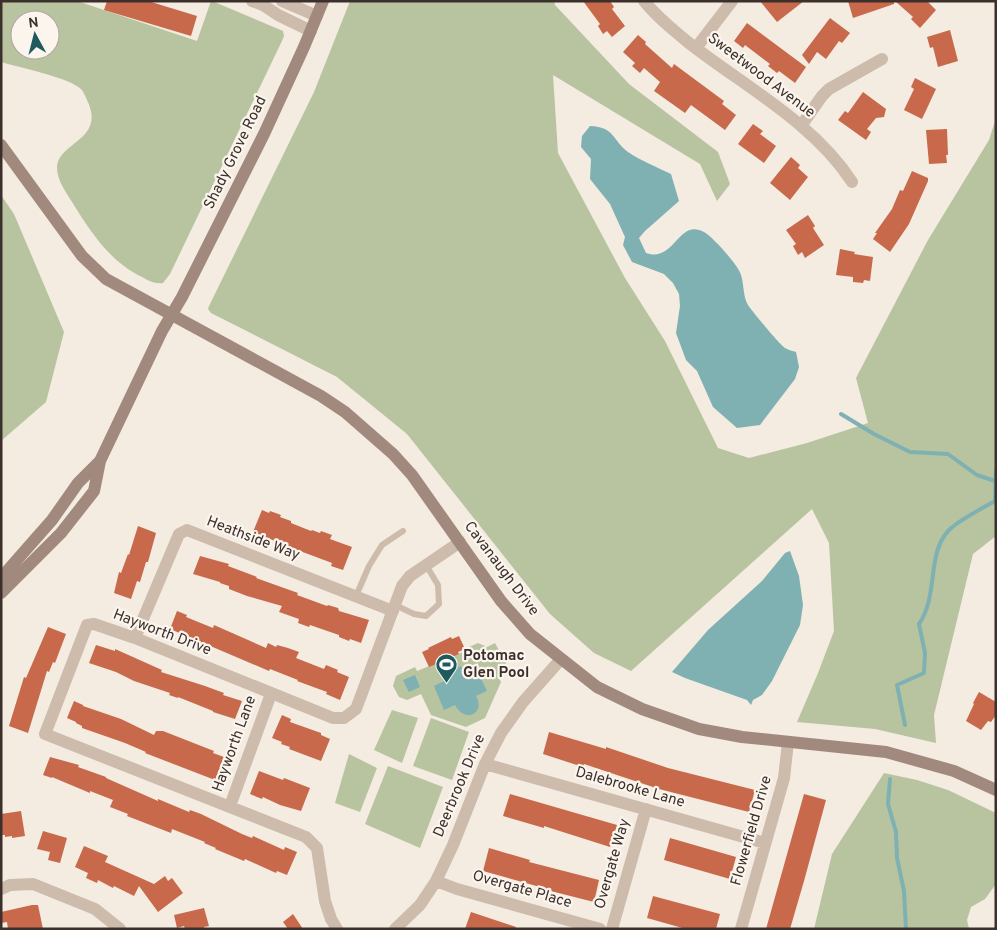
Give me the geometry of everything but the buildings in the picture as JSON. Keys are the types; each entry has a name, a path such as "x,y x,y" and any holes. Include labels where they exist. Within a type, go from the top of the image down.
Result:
{"main road":[{"name":"Shady Grove Road","path":"100,462 162,331 182,297 264,134 311,31 322,1"},
{"name":"Cavanaugh Drive","path":"1,145 82,256 106,279 321,396 345,412 393,454 412,475 501,601 530,634 597,687 642,709 699,729 742,737 860,748 904,756 954,771 996,790"},
{"path":"1,578 52,520 78,483 100,462"},
{"path":"1,593 61,533 94,491 100,462"}],"street":[{"path":"257,3 276,1"},
{"path":"282,1 317,16"},
{"name":"Sweetwood Avenue","path":"644,1 665,23 696,48 801,126 831,153 852,182"},
{"path":"696,48 732,1"},
{"path":"257,3 311,31"},
{"path":"801,126 829,89 882,59"},
{"name":"Heathside Way","path":"135,638 179,534 187,530 356,596 394,608"},
{"name":"Hayworth Drive","path":"337,929 331,919 325,900 319,856 313,842 306,836 45,734 88,625 94,624 135,638 333,718 344,718 356,709 402,586 410,576 460,542"},
{"name":"Deerbrook Drive","path":"395,929 420,905 436,881 453,845 485,764 501,733 523,702 561,659"},
{"name":"Hayworth Lane","path":"230,806 271,694"},
{"name":"Flowerfield Drive","path":"741,929 784,778 788,742"},
{"name":"Dalebrooke Lane","path":"485,764 766,843"},
{"name":"Overgate Way","path":"612,929 646,809"},
{"name":"Overgate Place","path":"436,881 600,929"},
{"path":"1,889 10,885 33,884 96,909 120,929"}],"lane":[{"path":"356,596 369,566 382,545 403,531"},
{"path":"394,608 426,616 439,604 438,585 426,565"}],"green space":[{"path":"1,1 77,1 197,41 212,1 283,31 284,36 170,274 163,283 150,281 120,263 102,245 86,224 60,181 57,172 59,159 64,152 86,133 92,115 82,90 55,77 1,62"},
{"path":"350,1 554,1 555,5 629,84 718,152 730,184 717,201 700,164 553,75 558,153 625,278 665,341 718,448 749,458 807,443 868,423 856,378 928,240 989,140 996,118 996,536 973,554 934,715 936,743 875,729 797,722 834,631 829,543 812,509 631,671 594,653 550,614 407,434 337,377 211,313 208,309 209,306 314,92"},
{"path":"1,195 14,214 64,332 46,402 1,441"},
{"name":"Potomac Glen Pool","path":"478,643 485,646 485,648 495,643 509,669 497,675 501,682 485,718 466,727 431,715 421,694 407,700 399,697 393,686 396,676 415,667 417,671 468,650 467,648"},
{"path":"392,710 418,718 402,763 374,750"},
{"path":"431,718 469,732 452,780 413,766"},
{"path":"349,754 377,768 360,812 335,803"},
{"path":"388,766 443,787 420,848 365,824"},
{"path":"884,773 917,780 948,790 996,813 996,884 985,899 971,907 967,920 969,929 814,929 832,854"}],"water":[{"path":"590,126 604,129 628,152 671,174 679,201 639,238 646,253 656,254 664,252 688,231 695,229 704,232 713,239 736,265 742,279 745,298 750,308 786,349 796,352 799,367 795,379 760,425 737,428 713,407 697,371 686,360 676,333 680,306 679,294 673,283 664,274 632,262 623,245 625,237 610,204 590,179 591,159 581,147 582,136"},
{"path":"790,551 799,576 803,605 800,625 772,681 762,695 753,700 751,705 747,700 672,672 708,630 762,581 785,553"},
{"path":"461,666 464,673 476,668 487,691 476,696 478,707 473,714 469,715 459,711 455,705 444,710 434,686 446,680 443,674"},
{"path":"415,675 420,687 409,692 403,680"}],"waterway":[{"path":"841,414 874,434 910,452 948,454 977,475 995,481"},
{"path":"905,725 897,685 924,673 925,653 919,624 929,600 937,551 942,540 953,526 995,501 996,471"},
{"path":"890,779 888,804 896,832 897,858 904,891 906,929"}],"place":[{"name":"Potomac Glen Pool","path":"447,684"}]}
